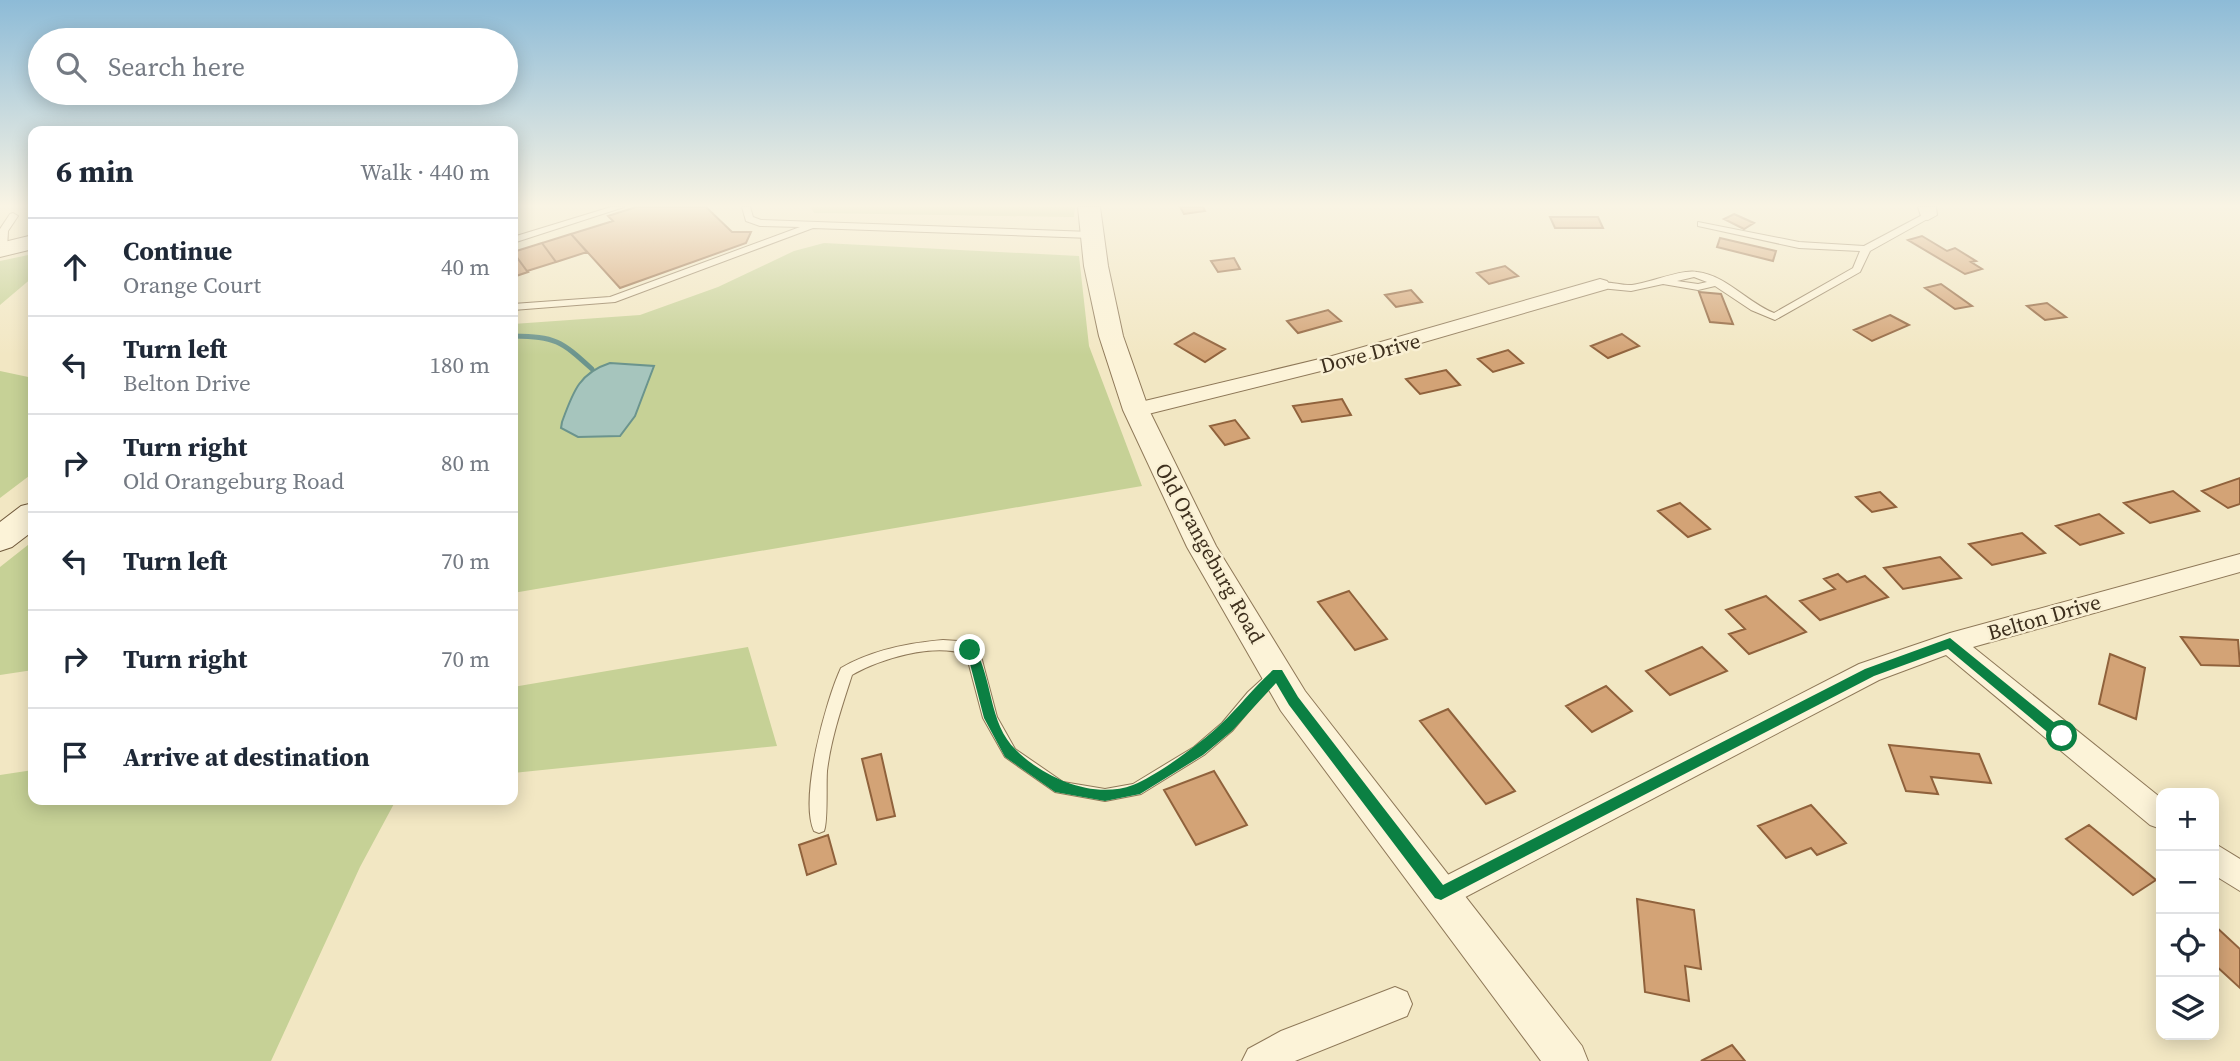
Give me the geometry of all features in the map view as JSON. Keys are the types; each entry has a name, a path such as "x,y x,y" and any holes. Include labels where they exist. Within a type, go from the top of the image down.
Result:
{"main road":[{"path":"0,540 28,518"}],"street":[{"name":"Old Orangeburg Road","path":"1095,257 1103,309 1136,410 1202,547 1293,701 1567,1061"},
{"name":"Dove Drive","path":"1136,410 1338,361 1600,285"},
{"name":"Belton Drive","path":"1441,894 1869,672 1950,643 2240,563"},
{"path":"1950,643 2156,812"},
{"path":"2219,861 2240,877"},
{"path":"1260,1061 1293,1043 1395,1004"}],"lane":[{"path":"518,307 611,300 730,257"},
{"path":"1600,285 1630,288 1666,282 1680,275 1695,274 1715,283 1759,312 1775,317 1857,270 1863,257"},
{"path":"819,827 817,788 833,711 845,672 869,659 933,647 961,645 970,650 990,718 1010,753 1060,788 1105,795 1136,790 1199,751 1227,727 1253,696 1277,674"}],"green space":[{"path":"28,257 28,281 0,305 0,261"},
{"path":"782,257 1079,257 1089,346 1142,486 518,592 518,324 640,315 718,287"},
{"path":"0,371 28,377 28,477 0,498"},
{"path":"28,545 28,671 0,675 0,567"},
{"path":"748,647 777,746 518,772 518,686"},
{"path":"28,771 28,805 393,805 360,867 271,1061 0,1061 0,775"}],"water":[{"path":"610,363 654,366 635,416 620,436 578,437 561,428 578,385 591,372"}],"building":[{"path":"518,257 552,257 556,262 527,271"},
{"path":"552,257 573,257 556,262"},
{"path":"591,257 708,257 620,288"},
{"path":"1755,257 1774,257 1773,261"},
{"path":"1936,257 1969,257 1976,261 1971,262 1982,269 1965,274"},
{"path":"1234,258 1240,269 1218,272 1211,261"},
{"path":"518,259 528,272 518,275"},
{"path":"1505,266 1518,276 1489,284 1477,273"},
{"path":"1941,284 1972,306 1955,309 1925,288"},
{"path":"1411,290 1422,302 1396,307 1385,295"},
{"path":"1699,292 1721,294 1733,324 1710,322"},
{"path":"2047,303 2066,317 2045,320 2027,306"},
{"path":"1328,310 1341,321 1298,333 1287,321"},
{"path":"1890,315 1909,325 1872,341 1854,330"},
{"path":"1194,333 1225,349 1205,362 1175,344"},
{"path":"1622,334 1639,346 1608,358 1591,346"},
{"path":"1508,350 1523,363 1493,372 1478,359"},
{"path":"1446,370 1460,385 1420,394 1406,379"},
{"path":"1342,399 1351,415 1302,422 1293,406"},
{"path":"1235,420 1249,438 1225,445 1210,426"},
{"path":"2240,478 2240,504 2228,508 2202,491"},
{"path":"2173,491 2199,511 2150,523 2124,503"},
{"path":"1880,492 1896,507 1872,512 1856,497"},
{"path":"1680,503 1710,529 1688,537 1658,511"},
{"path":"2099,514 2123,533 2080,545 2056,526"},
{"path":"2022,533 2045,553 1992,565 1969,544"},
{"path":"1940,557 1961,578 1903,589 1884,568"},
{"path":"1838,574 1847,582 1865,576 1888,597 1820,620 1800,601 1835,589 1824,579"},
{"path":"1349,591 1387,639 1355,650 1318,602"},
{"path":"1766,596 1806,632 1749,654 1729,634 1745,629 1726,610"},
{"path":"2181,637 2238,640 2240,666 2201,665"},
{"path":"1702,647 1727,671 1670,695 1646,671"},
{"path":"2110,654 2145,668 2136,719 2099,704"},
{"path":"1606,686 1632,711 1592,732 1566,706"},
{"path":"1448,709 1515,791 1486,804 1420,721"},
{"path":"1889,745 1979,754 1991,783 1931,777 1938,794 1906,791"},
{"path":"881,754 895,816 877,820 862,759"},
{"path":"1214,771 1247,825 1196,845 1164,790"},
{"path":"1811,805 1846,843 1817,855 1811,848 1786,858 1758,826"},
{"path":"2089,825 2156,880 2133,895 2066,839"},
{"path":"828,835 836,864 807,875 799,845"},
{"path":"1637,899 1694,910 1701,969 1685,966 1689,1001 1645,992"},
{"path":"2219,930 2240,949 2240,988 2219,969"},
{"path":"1732,1045 1745,1061 1701,1061"}],"waterway":[{"path":"518,336 557,342 592,369"}],"route":[{"path":"970,650 990,718 999,738 1010,753 1060,788 1105,795 1136,790 1199,751 1227,727 1253,696 1277,674 1293,701 1441,894 1869,672 1950,643 2062,736"}]}
